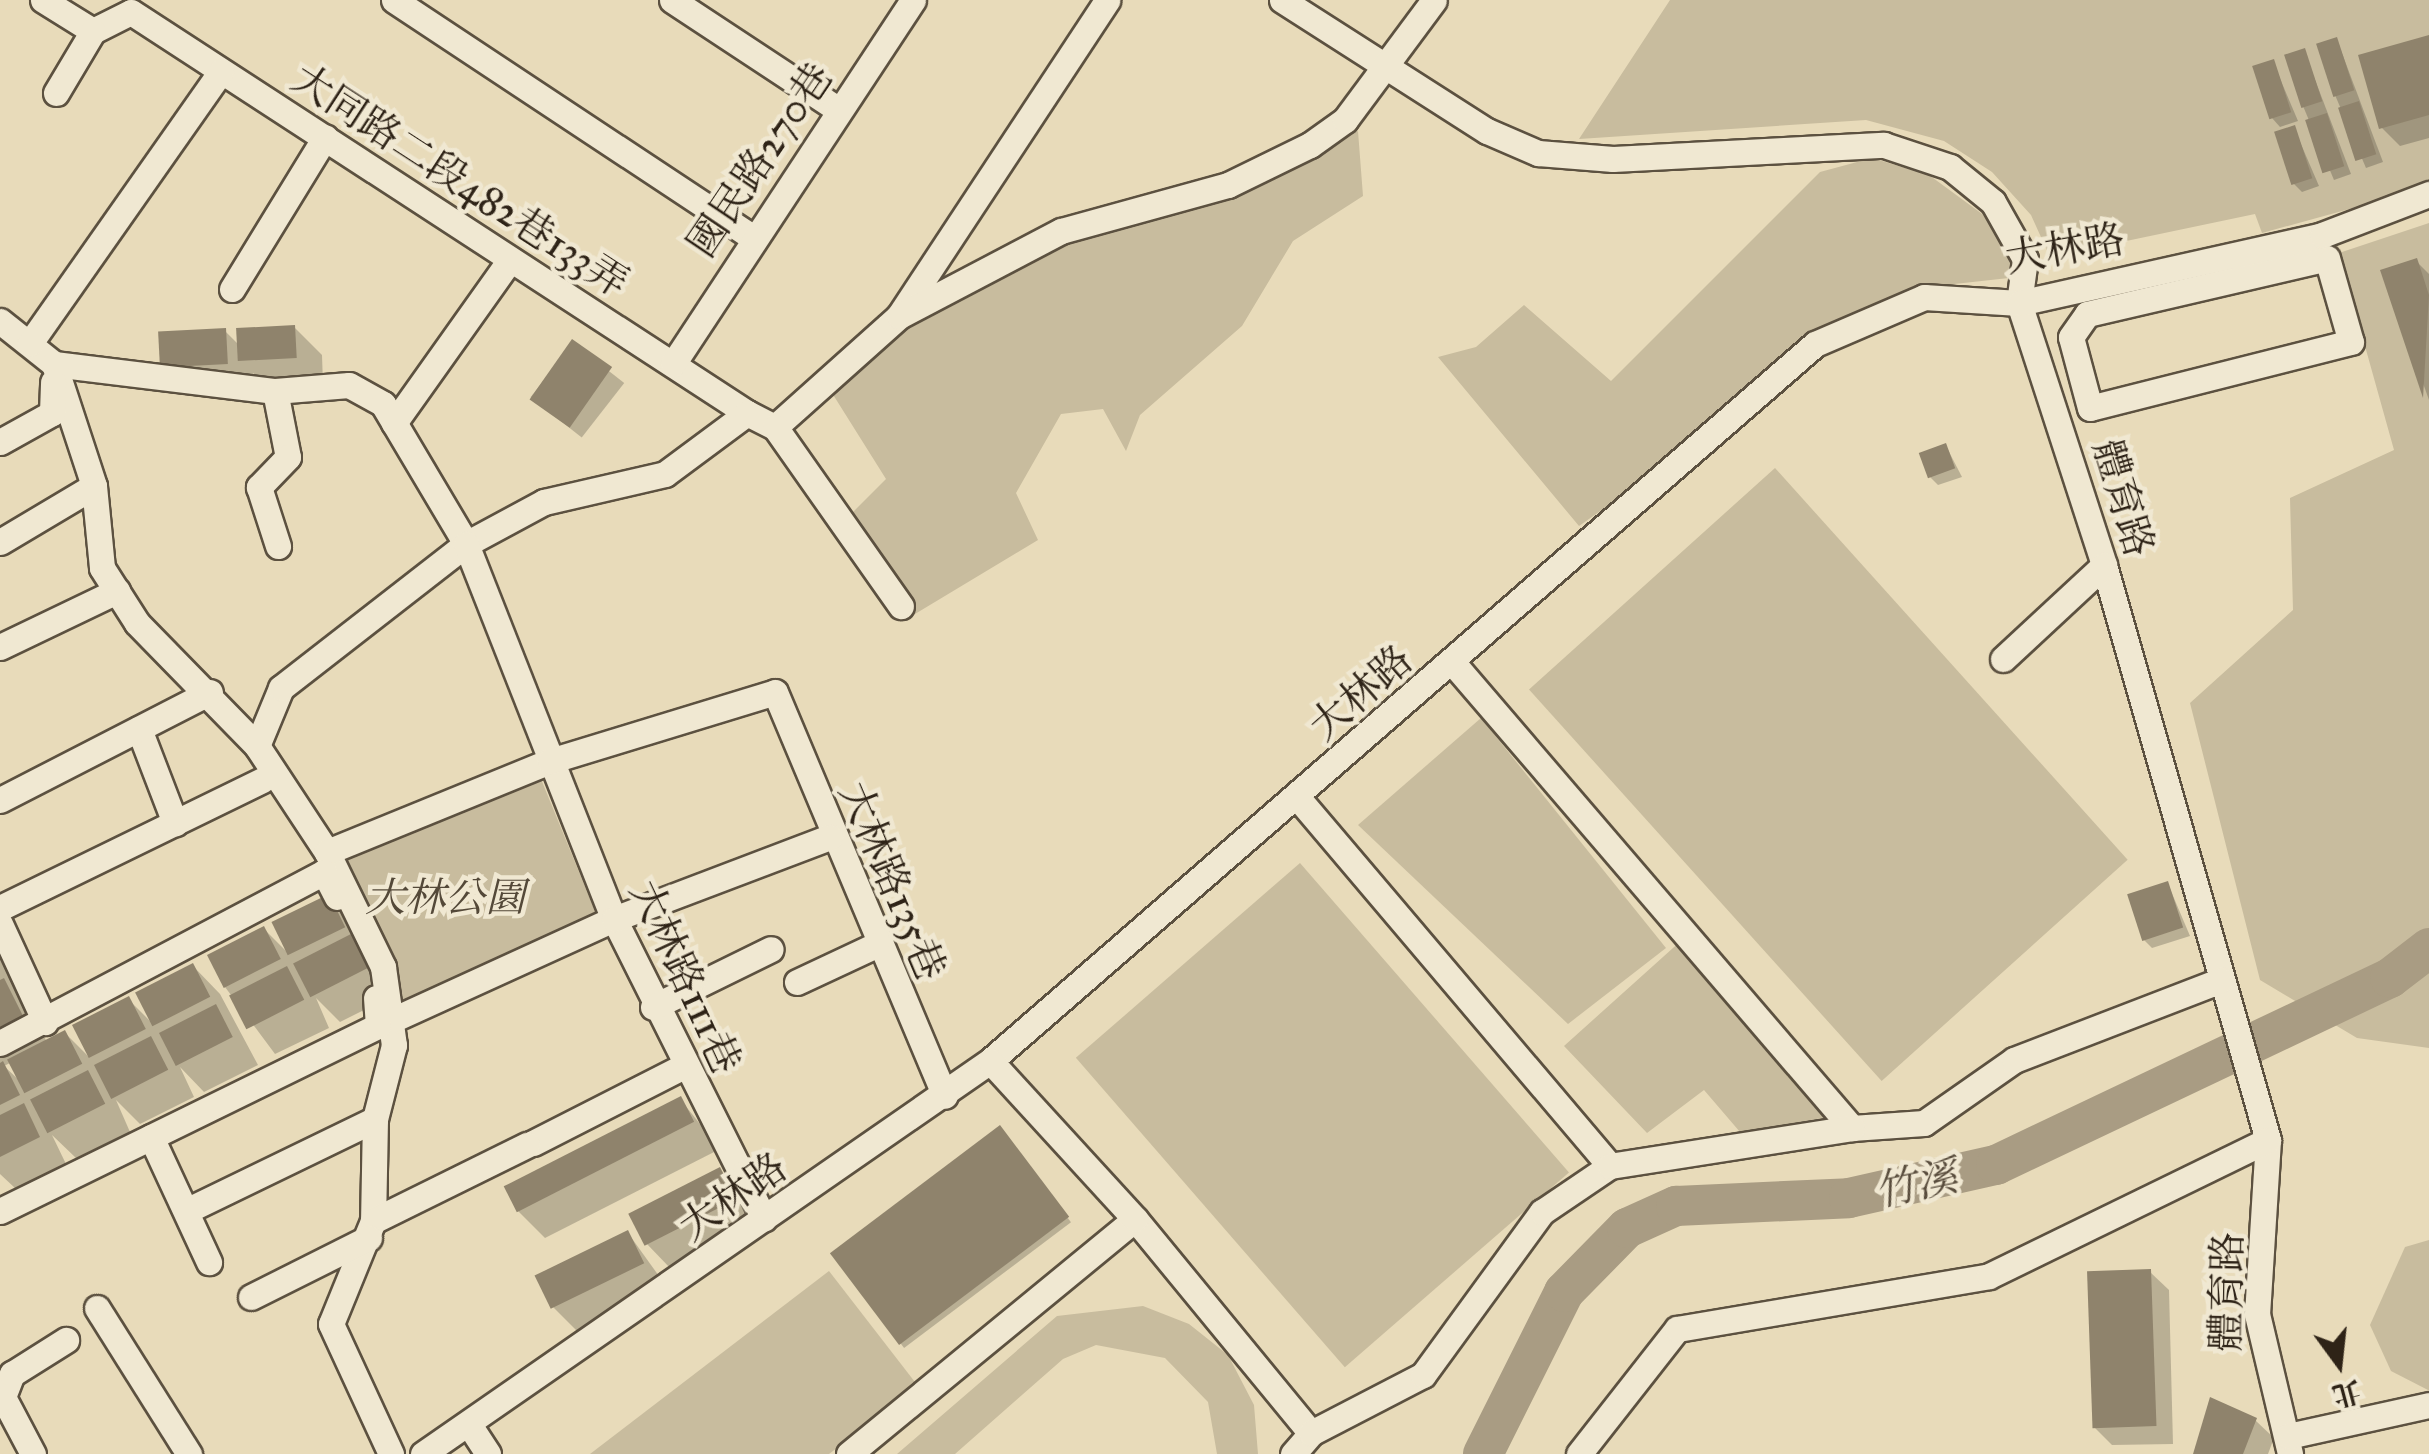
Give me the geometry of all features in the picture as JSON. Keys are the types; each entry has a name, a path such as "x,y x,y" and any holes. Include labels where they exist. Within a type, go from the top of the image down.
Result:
{"street":[{"path":"43,0 93,31"},
{"path":"394,0 751,236"},
{"path":"672,0 837,108"},
{"name":"國民路270巷","path":"672,364 751,236 914,0"},
{"path":"898,316 1107,0"},
{"name":"體育路","path":"1282,0 1512,144 1563,158 1811,142 1922,154 1973,185 2010,228 2024,260 2019,303 2104,565 2268,1140 2256,1314 2266,1382 2289,1445"},
{"path":"901,606 775,427 898,316 1060,231 1274,165 1345,120 1434,0"},
{"path":"56,93 93,31 134,6"},
{"name":"大同路二段482巷133弄","path":"134,6 221,71 747,413 775,427"},
{"path":"30,343 221,71"},
{"path":"232,290 325,137"},
{"name":"大林路","path":"423,1454 470,1426 990,1061 1298,798 1815,344 1924,298 2019,303 2325,246 2429,194"},
{"path":"2325,246 2351,342 2090,408 2072,337 2087,314 2325,246"},
{"path":"394,423 510,260"},
{"path":"0,321 54,364 94,486 102,568 117,591 257,746 326,862 373,969 384,1023 394,1045 375,1120 371,1230 331,1324 391,1454"},
{"path":"0,442 52,413 54,364"},
{"name":"大林路111巷","path":"54,364 275,392 349,385 383,404 466,544 614,919 682,1068 764,1220"},
{"path":"275,392 288,457 259,487 278,546"},
{"path":"257,746 281,688 466,544 544,502 665,474 747,413"},
{"path":"0,542 94,486"},
{"path":"2003,659 2104,565"},
{"path":"0,648 117,591"},
{"path":"1453,663 1852,1128"},
{"path":"0,800 210,692"},
{"name":"大林路135巷","path":"550,761 775,692 830,837 945,1096"},
{"path":"139,729 176,823"},
{"path":"0,1043 326,862 550,761"},
{"path":"0,908 262,780"},
{"path":"1298,798 1610,1166"},
{"path":"0,1211 384,1023 614,919 830,837"},
{"path":"0,924 44,1022"},
{"path":"797,982 876,946"},
{"path":"653,1007 771,949"},
{"path":"1293,1454 1312,1433 1423,1375 1542,1212 1610,1166 1852,1128 1924,1122 2014,1060 2222,985"},
{"path":"990,1061 1135,1220 1282,1405 1312,1433"},
{"path":"251,1297 530,1144 682,1068"},
{"path":"188,1210 375,1120"},
{"path":"151,1137 209,1262"},
{"path":"1579,1454 1677,1329 1990,1276 2268,1140"},
{"path":"849,1454 1135,1220"},
{"path":"97,1308 189,1454"},
{"path":"33,1454 3,1397 12,1374 66,1340"},
{"path":"2289,1445 2429,1405"},
{"path":"470,1426 488,1454"}],"green space":[{"path":"1670,0 2429,0 2429,187 2262,233 2255,214 2050,257 2031,215 1992,172 1944,141 1866,120 1579,139"},
{"path":"1358,131 1363,196 1293,241 1242,326 1140,415 1126,451 1103,409 1061,414 1016,493 1038,540 915,614 851,514 886,479 832,393 905,320 1061,237 1228,196"},
{"path":"1872,158 1929,175 1989,219 2018,277 1918,288 1579,526 1438,357 1476,347 1524,305 1611,381 1820,172"},
{"path":"2429,223 2429,1048 2357,1038 2260,980 2190,703 2293,610 2290,498 2394,450 2339,253"},
{"path":"1775,468 2128,860 1882,1081 1529,689"},
{"path":"1481,718 1666,948 1568,1024 1358,825"},
{"name":"大林公園","path":"541,779 597,916 394,1013 331,853"},
{"path":"1300,863 1569,1172 1345,1367 1076,1058"},
{"path":"1683,939 1828,1117 1740,1132 1704,1090 1647,1133 1564,1046"},
{"path":"2429,1240 2428,1390 2391,1371 2370,1325 2405,1247"},
{"path":"829,1271 918,1386 829,1454 590,1454"},
{"path":"1143,1306 1189,1324 1228,1355 1254,1405 1258,1454 1217,1454 1208,1402 1165,1358 1096,1345 1063,1359 955,1454 897,1454 1057,1316"}],"building":[{"path":"2429,35 2429,115 2379,129 2358,55"},
{"path":"2337,37 2354,90 2333,97 2316,44"},
{"path":"2305,48 2322,101 2301,108 2284,55"},
{"path":"2274,59 2291,112 2269,119 2252,66"},
{"path":"2359,101 2376,154 2355,161 2338,108"},
{"path":"2327,113 2344,166 2322,173 2305,120"},
{"path":"2295,125 2312,178 2291,185 2274,132"},
{"path":"2417,258 2429,295 2423,398 2380,270"},
{"path":"295,325 297,358 238,361 236,328"},
{"path":"226,328 228,364 160,368 158,332"},
{"path":"572,339 612,367 570,428 530,400"},
{"path":"1946,443 1955,468 1928,478 1919,453"},
{"path":"2168,881 2183,928 2142,941 2127,894"},
{"path":"329,894 345,927 288,955 271,922"},
{"path":"264,926 281,959 224,988 207,955"},
{"path":"351,934 368,968 310,997 293,964"},
{"path":"193,963 210,997 152,1026 135,993"},
{"path":"287,966 304,1000 246,1029 229,996"},
{"path":"4,978 23,1016 0,1027 0,980"},
{"path":"129,996 146,1029 89,1058 72,1025"},
{"path":"216,1004 233,1037 176,1066 159,1033"},
{"path":"65,1030 82,1064 24,1093 7,1060"},
{"path":"151,1036 168,1070 111,1099 94,1065"},
{"path":"3,1061 20,1095 0,1105 0,1063"},
{"path":"88,1070 105,1104 47,1133 30,1100"},
{"path":"681,1096 694,1122 517,1212 504,1186"},
{"path":"24,1103 40,1137 0,1157 0,1115"},
{"path":"1000,1125 1069,1217 899,1345 830,1253"},
{"path":"720,1167 736,1199 645,1246 628,1214"},
{"path":"628,1230 644,1263 551,1309 535,1276"},
{"path":"2151,1269 2156,1426 2093,1428 2087,1271"},
{"path":"2210,1397 2257,1418 2243,1454 2193,1454"}],"waterway":[{"name":"竹溪","path":"1483,1454 1564,1292 1627,1228 1676,1206 1849,1198 1996,1165 2390,978 2429,948"}]}
